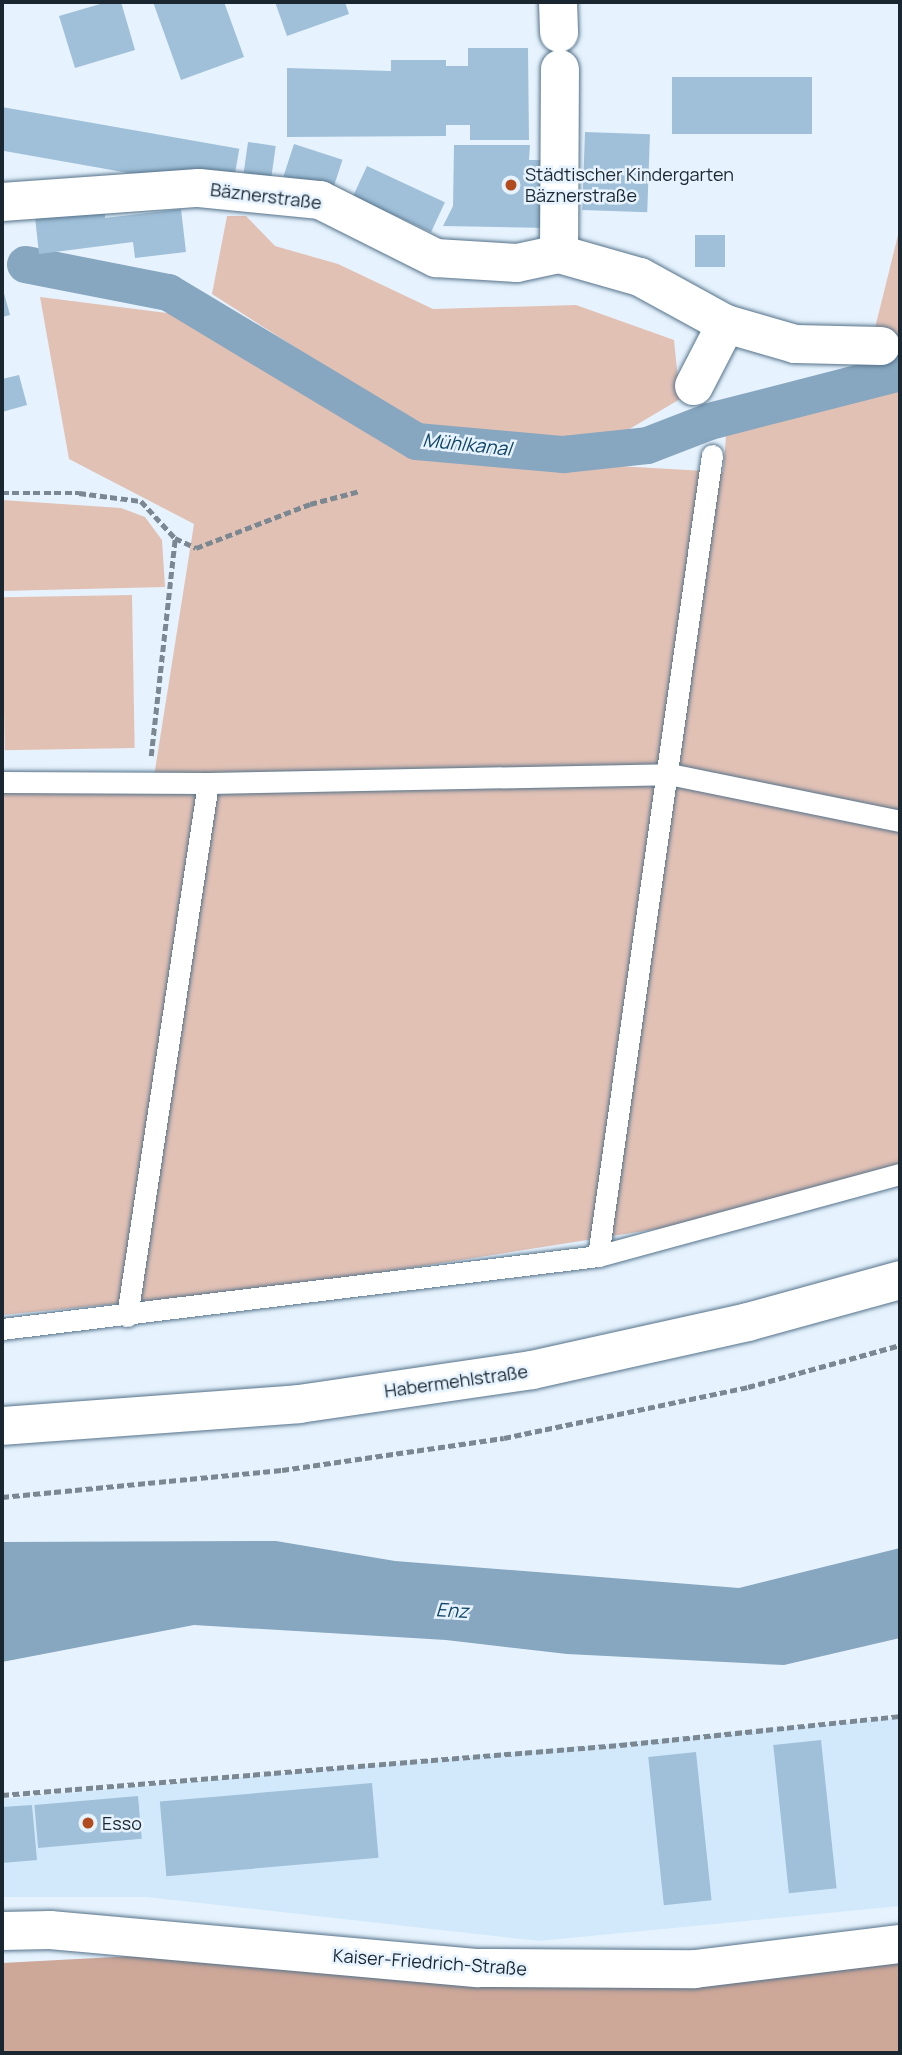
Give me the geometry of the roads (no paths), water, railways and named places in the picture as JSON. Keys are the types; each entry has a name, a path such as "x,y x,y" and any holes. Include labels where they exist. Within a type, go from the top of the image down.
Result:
{"street":[{"path":"559,35 559,254"},
{"name":"Bäznerstraße","path":"2,202 199,188 320,200 463,269 517,263 559,254 640,277 726,324 794,344 881,346"},
{"path":"694,386 726,324"},
{"name":"Habermehlstraße","path":"2,1426 299,1404 532,1370 748,1322 900,1280"},
{"name":"Kaiser-Friedrich-Straße","path":"2,1931 50,1930 478,1968 695,1969 900,1944"}],"lane":[{"path":"598,1256 669,774 712,455"},
{"path":"2,782 148,780 208,783 669,774 900,821"},
{"path":"127,1316 208,783"},
{"path":"2,1329 127,1316 598,1256 900,1174"}],"water":[{"name":"Enz","path":"276,1541 395,1561 739,1588 900,1548 900,1638 784,1665 567,1654 446,1640 194,1625 2,1662 2,1542"}],"waterway":[{"name":"Mühlkanal","path":"25,264 168,292 416,441 563,454 647,445 709,421 900,372"}],"place":[{"name":"Städtischer Kindergarten Bäznerstraße","path":"511,185"},
{"name":"Esso","path":"88,1823"}]}
